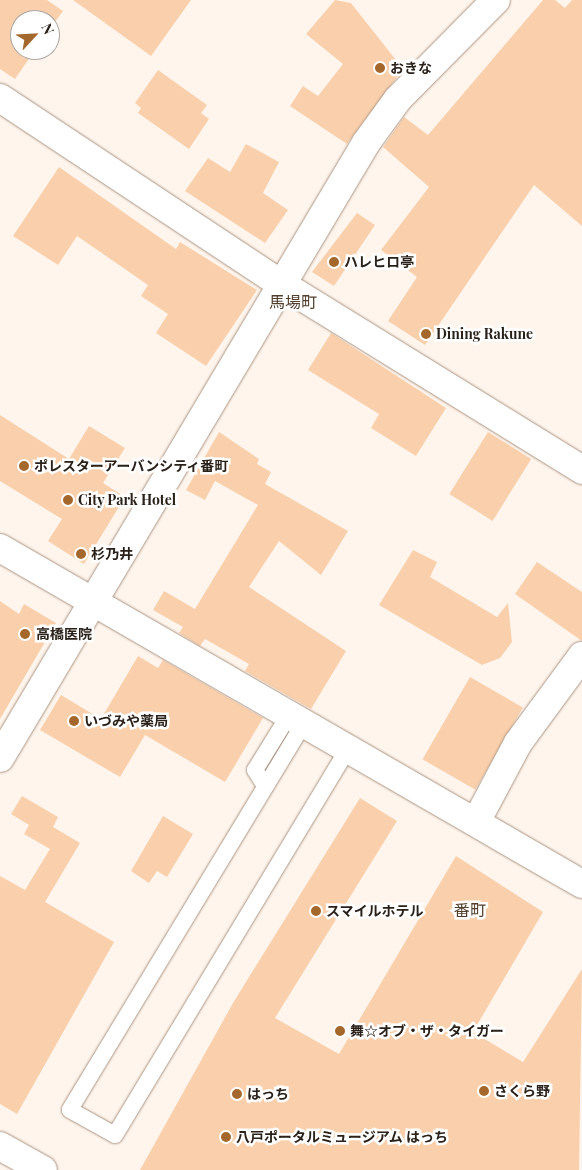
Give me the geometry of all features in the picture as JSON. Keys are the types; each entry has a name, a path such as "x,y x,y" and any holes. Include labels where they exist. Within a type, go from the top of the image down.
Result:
{"main road":[{"path":"0,758 366,143 398,98 496,0"},
{"path":"0,98 283,285 582,470"},
{"path":"0,548 582,884"},
{"path":"476,822 518,743 582,656"},
{"path":"0,1146 43,1170"}],"lane":[{"path":"297,719 255,770 265,786 70,1110 115,1135 348,749"}],"building":[{"path":"0,0 47,0 63,11 60,15 60,10 10,10 10,60 28,60 15,79 0,69"},
{"path":"73,0 191,0 151,56"},
{"path":"335,0 351,3 403,69 347,144 290,106 303,86 318,96 343,64 306,34"},
{"path":"543,0 555,0 565,8 572,0 582,0 582,226 534,185 425,345 388,321 417,277 381,250 429,187 383,147 404,117 428,135"},
{"path":"158,70 207,105 201,113 209,119 189,149 138,113 141,108 135,103"},
{"path":"246,144 279,162 263,193 288,210 265,243 185,191 208,158 230,172"},
{"path":"59,167 176,249 180,242 257,290 206,366 156,333 168,314 141,296 148,285 77,236 58,265 13,236"},
{"path":"357,213 375,225 334,286 312,272"},
{"path":"331,333 446,408 416,456 371,428 379,414 308,370"},
{"path":"0,415 69,459 89,426 125,448 103,483 125,497 84,564 48,541 62,519 0,481"},
{"path":"219,432 259,459 257,464 271,472 265,484 348,531 321,575 279,541 249,587 346,651 311,709 245,671 249,664 205,639 200,646 179,633 183,627 153,610 164,591 195,609 258,505 215,481 205,500 186,490"},
{"path":"488,432 531,459 493,521 449,494"},
{"path":"413,550 437,562 430,577 497,617 508,603 512,642 500,658 482,665 379,605"},
{"path":"537,562 582,592 582,641 515,594"},
{"path":"0,601 19,614 24,604 56,623 0,719"},
{"path":"138,656 158,668 163,660 263,718 225,782 145,735 120,777 40,730 61,695 101,719"},
{"path":"470,677 523,708 475,790 422,759"},
{"path":"22,796 58,817 53,827 80,843 45,902 114,942 17,1114 0,1104 0,876 25,890 50,849 24,834 29,825 11,814"},
{"path":"360,798 397,821 275,1018 339,1054 456,856 543,912 473,1032 523,1062 582,969 579,1170 140,1170 233,1003"},
{"path":"163,816 193,834 167,877 157,871 149,883 131,871"}],"place":[{"name":"おきな","path":"380,68"},
{"name":"ハレヒロ亭","path":"334,262"},
{"name":"Dining Rakune","path":"426,334"},
{"name":"ポレスターアーバンシティ番町","path":"24,466"},
{"name":"City Park Hotel","path":"68,500"},
{"name":"杉乃井","path":"81,554"},
{"name":"高橋医院","path":"25,634"},
{"name":"いづみや薬局","path":"74,721"},
{"name":"スマイルホテル","path":"316,911"},
{"name":"舞☆オブ・ザ・タイガー","path":"340,1031"},
{"name":"さくら野","path":"484,1091"},
{"name":"はっち","path":"237,1094"},
{"name":"八戸ポータルミュージアム はっち","path":"226,1137"}],"district":[{"name":"馬場町","path":"293,302"},
{"name":"番町","path":"470,910"}]}
